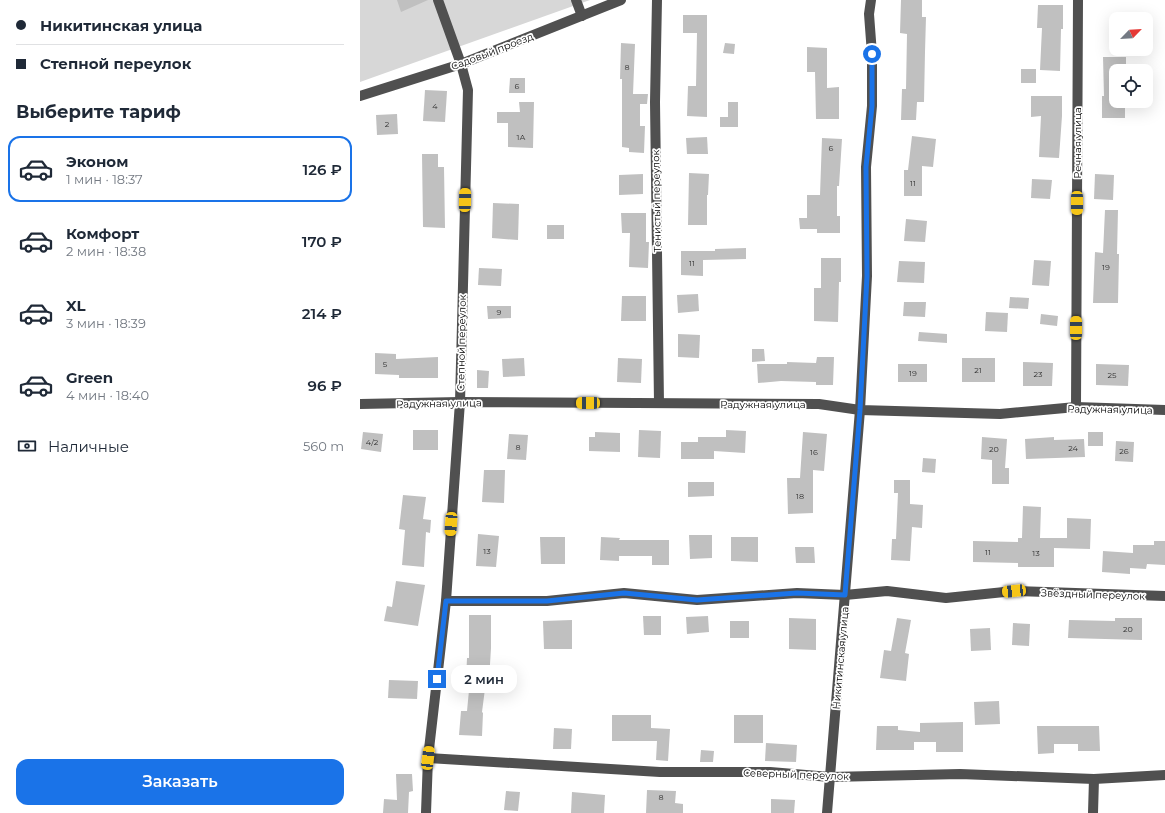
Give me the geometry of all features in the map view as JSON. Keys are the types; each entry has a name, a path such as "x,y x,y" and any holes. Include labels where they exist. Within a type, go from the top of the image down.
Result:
{"street":[{"name":"Степной переулок","path":"426,813 428,758 446,601 460,402 468,90 461,64 438,0"},
{"path":"576,0 582,16"},
{"name":"Садовый проезд","path":"360,96 461,64 621,0"},
{"name":"Тенистый переулок","path":"657,0 655,102 659,402"},
{"name":"Никитинская улица","path":"827,813 860,410 867,276 866,167 872,106 872,54 869,14 872,0"},
{"name":"Речная улица","path":"1076,407 1078,0"},
{"name":"Радужная улица","path":"360,404 460,402 659,402 819,404 860,410 1000,414 1076,407 1165,410"},
{"name":"Звёздный переулок","path":"446,601 547,601 624,593 697,600 797,593 845,595 887,591 946,598 1014,591 1165,596"},
{"name":"Северный переулок","path":"428,758 660,772 770,772 830,777 960,774 1094,779 1165,774"},
{"path":"1093,813 1094,779"}],"shaded area":[{"path":"360,0 590,0 360,82"}],"building":[{"path":"397,0 428,0 401,12"},
{"path":"901,0 922,0 922,17 926,17 924,102 917,102 916,120 901,120 902,89 906,89 907,34 900,33"},
{"path":"1038,5 1063,5 1060,71 1040,70 1042,28 1037,28"},
{"path":"683,15 707,15 707,117 687,116 688,86 696,86 697,33 683,33"},
{"path":"621,43 635,44 633,94 648,94 647,104 640,104 640,126 645,126 644,153 629,152 629,148 622,147 622,79 620,79"},
{"path":"725,43 735,44 734,54 723,53"},
{"path":"807,47 827,48 827,88 839,87 839,119 816,119 815,72 807,72"},
{"path":"1103,57 1126,57 1126,64 1109,64 1109,108 1125,108 1125,118 1102,118 1102,96 1104,96"},
{"path":"1021,69 1036,69 1036,83 1021,83"},
{"path":"510,78 525,78 525,93 509,93"},
{"path":"425,90 447,91 445,122 423,121"},
{"path":"1031,96 1062,96 1059,158 1039,157 1041,116 1031,117"},
{"path":"519,102 534,102 533,148 508,147 508,123 497,123 497,112 520,112"},
{"path":"728,102 738,102 738,127 720,127 720,117 728,117"},
{"path":"397,114 398,134 377,135 376,115"},
{"path":"912,136 936,139 933,167 922,166 922,196 904,196 904,170 908,170"},
{"path":"707,137 708,154 687,154 686,138"},
{"path":"822,138 842,139 839,186 837,186 837,216 840,216 840,233 817,233 817,229 800,229 799,218 807,218 807,195 820,195"},
{"path":"422,154 438,154 438,167 444,167 445,228 423,227"},
{"path":"689,173 709,174 707,225 688,225"},
{"path":"643,174 643,194 619,195 619,175"},
{"path":"1095,174 1114,175 1113,200 1094,199"},
{"path":"1032,179 1052,180 1050,199 1031,198"},
{"path":"493,203 519,204 518,240 492,238"},
{"path":"1105,210 1118,210 1118,303 1093,303 1095,252 1103,253"},
{"path":"621,213 646,213 646,242 649,242 648,268 629,267 630,233 622,233"},
{"path":"906,219 927,221 925,242 904,241"},
{"path":"547,225 564,225 564,239 547,239"},
{"path":"746,248 746,259 703,260 703,276 681,275 681,251 715,251 715,249"},
{"path":"821,258 841,258 838,322 814,321 814,288 821,288"},
{"path":"1034,260 1051,261 1049,286 1032,285"},
{"path":"899,261 925,262 924,283 897,282"},
{"path":"479,268 502,269 501,286 478,285"},
{"path":"698,294 699,311 678,313 677,295"},
{"path":"622,296 646,296 646,321 621,321"},
{"path":"1010,297 1029,298 1028,309 1009,308"},
{"path":"904,302 926,302 925,317 903,316"},
{"path":"487,306 511,306 511,318 488,319"},
{"path":"986,312 1008,313 1007,332 985,331"},
{"path":"1041,314 1058,316 1057,326 1040,324"},
{"path":"919,332 947,334 947,343 918,341"},
{"path":"678,334 700,335 699,358 678,357"},
{"path":"752,349 764,349 765,361 752,362"},
{"path":"375,353 396,354 396,359 438,357 438,378 399,378 399,375 375,374"},
{"path":"817,357 834,357 833,385 816,385 816,382 781,381 758,383 757,364 787,364 787,362 816,363"},
{"path":"524,358 525,376 503,377 502,359"},
{"path":"618,358 642,359 641,383 617,382"},
{"path":"962,358 995,358 995,382 962,382"},
{"path":"1023,362 1053,363 1052,386 1023,386"},
{"path":"898,364 927,364 927,382 898,382"},
{"path":"1096,364 1129,365 1128,386 1096,385"},
{"path":"477,370 489,371 488,388 477,388"},
{"path":"413,430 438,430 438,450 413,450"},
{"path":"639,430 661,431 660,458 638,457"},
{"path":"726,430 746,431 745,453 714,451 714,459 681,459 681,442 698,442 698,437 726,437"},
{"path":"363,432 383,434 381,452 361,449"},
{"path":"595,432 620,433 620,452 589,451 589,437 595,437"},
{"path":"803,432 827,434 824,471 813,470 813,513 788,514 787,478 800,478"},
{"path":"1088,432 1103,432 1103,446 1088,446"},
{"path":"509,434 528,435 526,460 507,459"},
{"path":"982,437 1007,439 1005,468 1009,468 1009,484 992,484 992,460 981,459"},
{"path":"1054,437 1054,440 1084,439 1085,457 1026,459 1025,439"},
{"path":"1116,441 1134,442 1133,462 1115,461"},
{"path":"923,458 936,459 935,473 922,472"},
{"path":"484,470 505,470 504,503 482,502"},
{"path":"894,480 910,480 910,504 923,505 922,528 912,527 910,561 891,560 892,539 896,539 898,493 894,493"},
{"path":"688,482 714,482 714,496 688,497"},
{"path":"403,495 426,497 423,519 431,520 430,533 426,532 424,567 402,565 405,530 399,529"},
{"path":"1023,506 1041,507 1040,538 1067,538 1067,518 1091,519 1090,549 1054,548 1054,567 1018,567 1018,563 973,562 973,541 1018,542 1018,538 1022,538"},
{"path":"478,534 499,536 496,567 476,566"},
{"path":"689,535 712,535 712,558 690,559"},
{"path":"540,537 565,537 565,564 541,564"},
{"path":"601,537 620,538 619,540 669,540 669,565 652,565 652,556 619,556 619,561 600,560"},
{"path":"731,537 758,537 758,562 731,561"},
{"path":"1154,541 1165,541 1165,565 1147,564 1146,569 1130,568 1130,574 1102,572 1103,551 1133,553 1133,545 1154,545"},
{"path":"795,547 814,547 815,563 796,563"},
{"path":"396,581 425,585 418,626 384,621 387,606 392,607"},
{"path":"469,615 491,615 489,681 486,681 482,712 482,736 459,735 461,711 467,711 470,680 466,680 467,658 469,658"},
{"path":"643,616 661,616 661,635 644,635"},
{"path":"708,616 709,632 687,634 686,617"},
{"path":"789,618 816,619 816,650 789,649"},
{"path":"897,618 911,620 905,653 909,654 906,681 880,678 884,650 891,651"},
{"path":"1115,618 1142,618 1142,640 1068,638 1069,620 1115,621"},
{"path":"572,620 572,649 544,649 543,621"},
{"path":"730,621 749,621 749,638 730,638"},
{"path":"1013,623 1030,624 1029,646 1012,645"},
{"path":"990,628 991,650 971,651 970,629"},
{"path":"389,680 418,681 417,699 388,698"},
{"path":"999,701 1000,724 975,725 974,702"},
{"path":"612,715 651,715 651,728 670,729 668,761 656,760 657,741 612,741"},
{"path":"734,715 763,715 763,743 734,743"},
{"path":"963,722 963,752 936,752 936,742 914,742 914,750 876,750 877,726 898,726 898,730 920,732 920,723"},
{"path":"1037,726 1099,726 1100,751 1078,751 1078,744 1054,744 1054,753 1038,754"},
{"path":"554,728 572,729 571,749 553,749"},
{"path":"766,743 797,745 796,762 765,761"},
{"path":"701,750 714,751 713,762 700,762"},
{"path":"396,774 412,774 413,791 409,792 408,813 383,813 384,799 397,800"},
{"path":"647,790 676,791 675,803 683,804 683,813 646,813"},
{"path":"506,791 520,792 518,811 504,810"},
{"path":"572,792 605,795 604,813 571,813"},
{"path":"771,799 795,800 794,813 771,813"}],"route":[{"path":"437,679 446,601 547,601 624,593 697,600 797,593 845,595 860,410 867,276 866,167 872,106 872,54"}]}
